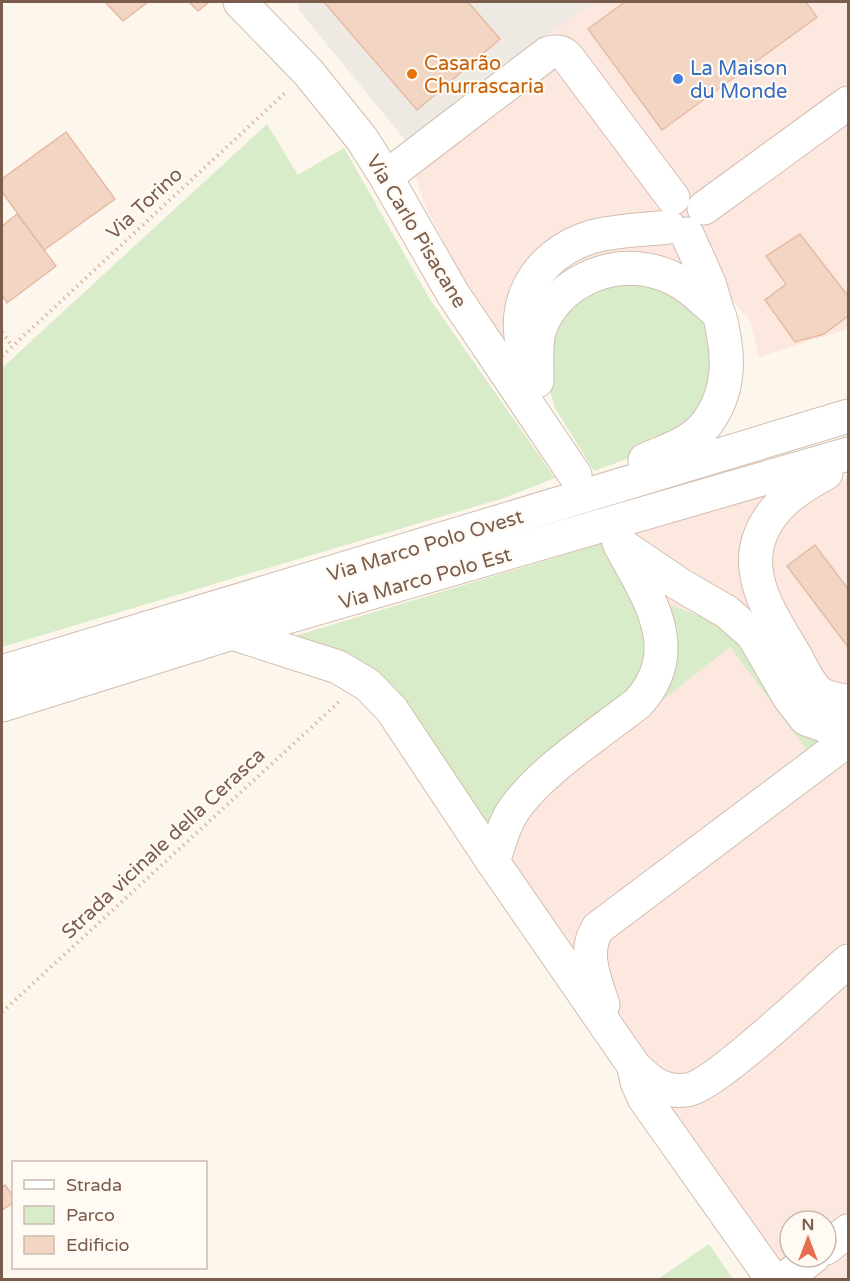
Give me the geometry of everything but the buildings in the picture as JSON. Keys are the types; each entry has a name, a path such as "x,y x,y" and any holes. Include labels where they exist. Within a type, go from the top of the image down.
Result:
{"street":[{"name":"Via Carlo Pisacane","path":"240,2 308,72 362,139 453,294 570,468 542,402 537,381"},
{"path":"386,177 548,53 556,51 564,53 683,217 719,315 728,367 720,401 706,424 686,442 486,526"},
{"path":"537,381 526,356 519,324 525,290 542,268 562,249 589,238 683,217 849,103"},
{"path":"537,381 538,335 549,312 565,290 609,269 643,268 665,273 689,286 719,315"},
{"name":"Via Marco Polo Ovest","path":"2,672 849,416"},
{"name":"Via Marco Polo Est","path":"2,705 232,633 849,454"},
{"path":"849,462 787,496 769,518 759,540 756,561 759,583 770,614 807,676 817,691 828,698 849,701"},
{"path":"493,862 504,828 513,811 529,790 638,703 651,689 663,652 662,635 648,598 620,543 679,584 727,612 753,635 789,697 806,719 829,727 849,725"},
{"path":"232,633 338,668 368,685 392,710 633,1066 651,1083 661,1088 687,1090 703,1084 849,961"},
{"path":"610,1029 591,966 590,948 598,928 849,740"},
{"path":"633,1066 644,1098 773,1280"},
{"path":"783,1280 797,1269"}],"path":[{"name":"Via Torino","path":"2,356 308,72"},
{"path":"2,332 12,346"},
{"name":"Strada vicinale della Cerasca","path":"2,1012 345,698"}],"shaded area":[{"path":"295,2 593,2 406,141 298,9 300,7"},
{"path":"593,2 848,2 848,329 759,357 750,321 715,281 627,254 600,256 572,271 509,348 461,274 424,204 406,141"},
{"path":"848,478 848,1279 767,1279 400,699 288,638 768,494 818,487"}],"green space":[{"path":"267,124 298,175 344,148 431,301 555,478 504,498 2,647 2,368"},
{"path":"657,281 708,326 714,343 708,400 668,444 594,471 555,408 545,375 545,361 560,315 594,286"},
{"path":"601,544 617,563 651,638 640,686 486,829 400,699 288,638"},
{"path":"671,605 724,626 825,740 812,757 730,647 645,714 664,685 675,656 677,633"},
{"path":"709,1244 733,1279 658,1279"}],"place":[{"name":"Casarão Churrascaria","path":"412,74"},
{"name":"La Maison du Monde","path":"678,79"}]}
